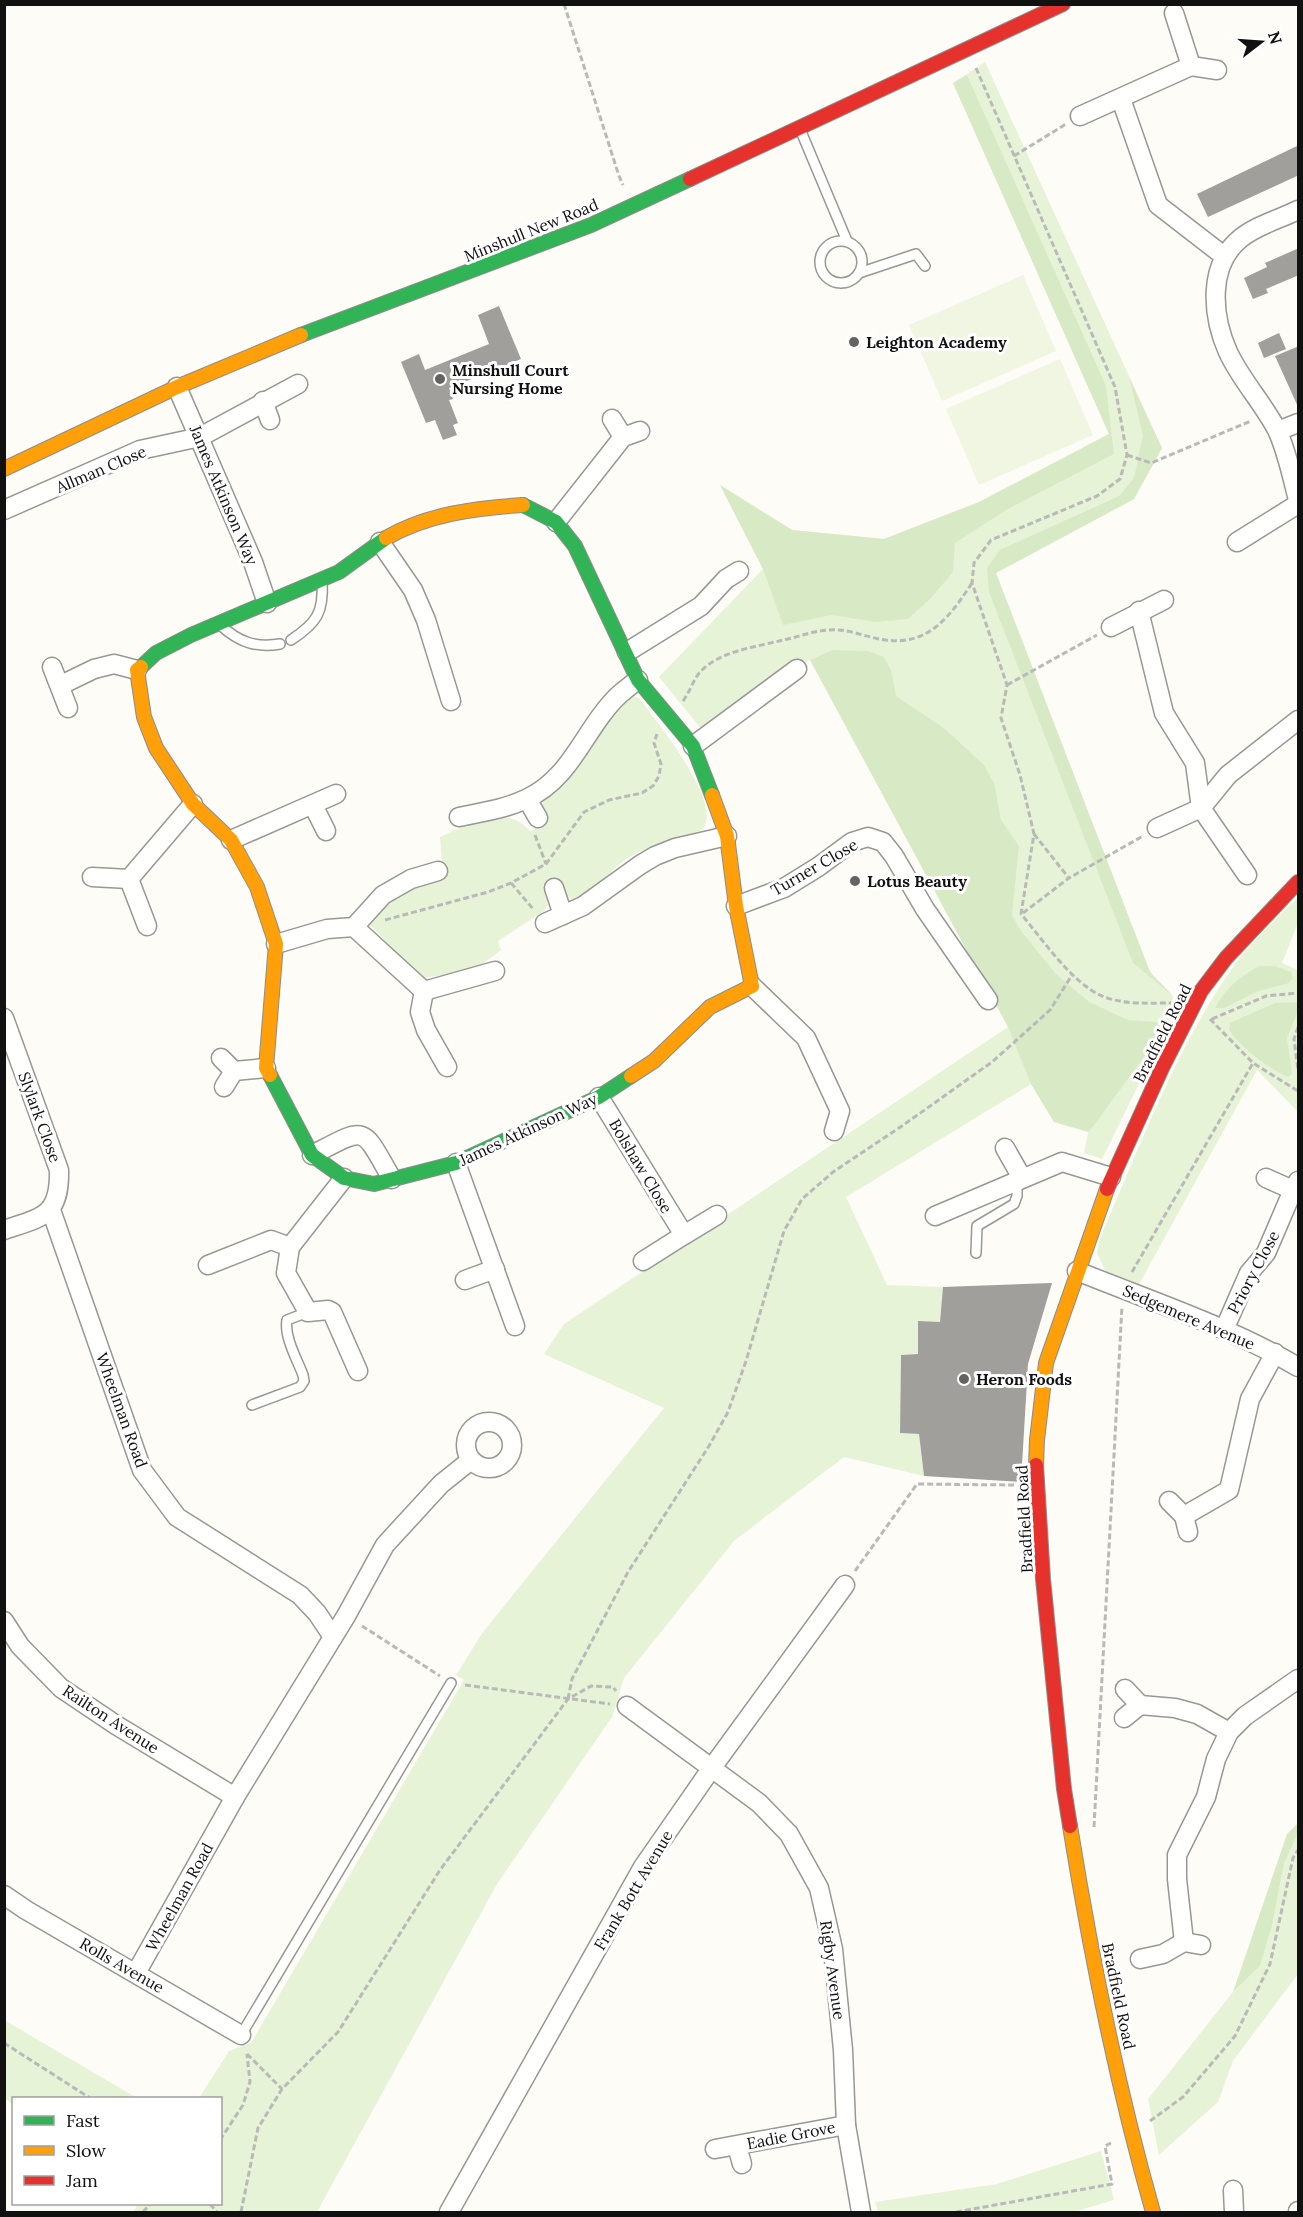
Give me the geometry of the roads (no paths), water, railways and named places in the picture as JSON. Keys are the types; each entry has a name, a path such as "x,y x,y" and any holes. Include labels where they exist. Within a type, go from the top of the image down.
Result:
{"street":[{"name":"Minshull New Road","path":"4,469 177,387 285,341 591,225 1063,4"},
{"path":"1174,13 1191,66"},
{"path":"1080,116 1191,66 1217,70"},
{"path":"1121,99 1158,205 1224,256"},
{"path":"1237,542 1299,502 1278,431 1229,353 1218,321 1216,284 1224,256 1239,239 1299,210"},
{"name":"Allman Close","path":"4,510 140,450 200,437 298,384"},
{"name":"James Atkinson Way","path":"177,387 253,562 267,603"},
{"path":"263,401 270,420"},
{"path":"556,522 632,434 612,419"},
{"path":"1278,431 1299,423"},
{"path":"137,670 156,653 339,572 402,529 479,508 523,505 556,522 575,546 627,652 638,680 693,746 727,836 736,906 752,986 806,1038 840,1112 834,1131"},
{"path":"380,542 413,590 422,610 451,701"},
{"path":"627,652 700,606 726,579 739,571"},
{"path":"1111,627 1164,600"},
{"path":"1139,611 1164,713 1195,763 1201,808 1246,875"},
{"path":"61,685 94,669 114,664 137,670"},
{"path":"52,667 61,685 68,708"},
{"path":"693,746 797,669"},
{"path":"137,670 144,717 156,748 193,804 231,840 257,887 276,944 266,1068 229,1079 221,1058"},
{"path":"459,816 503,807 527,799 546,787 563,772 619,694 638,680"},
{"path":"1157,828 1201,808 1228,775 1299,720"},
{"path":"231,840 336,794"},
{"path":"527,799 538,818"},
{"path":"129,879 193,804"},
{"path":"313,805 326,831"},
{"path":"545,923 583,906 655,856 675,848 727,836"},
{"name":"Turner Close","path":"736,906 784,888 852,842 868,837 883,842 894,856 925,909 988,999"},
{"path":"276,944 327,929 354,927 383,895 411,879 438,871"},
{"path":"92,877 129,879"},
{"path":"129,879 147,926"},
{"name":"Bradfield Road","path":"1153,2212 1131,2134 1086,1923 1064,1788 1043,1579 1036,1482 1037,1440 1046,1363 1111,1177 1201,991 1226,958 1299,882"},
{"path":"554,888 563,915"},
{"path":"354,927 424,991"},
{"path":"424,991 495,971"},
{"name":"James Atkinson Way","path":"266,1068 312,1155 344,1178 374,1184 456,1163 599,1097 654,1061 710,1007 752,986"},
{"path":"424,991 420,1012 426,1030 447,1067"},
{"name":"Slylark Close","path":"4,1018 9,1045 59,1170 60,1190 51,1210"},
{"name":"Bolshaw Close","path":"599,1097 684,1235"},
{"path":"312,1155 356,1133 364,1135 370,1141 392,1179"},
{"path":"1005,1148 1019,1179"},
{"path":"935,1216 1062,1162 1111,1177"},
{"path":"456,1163 515,1326"},
{"path":"344,1178 290,1247 286,1273 308,1312 328,1310 332,1312 358,1371"},
{"path":"1266,1178 1296,1186"},
{"name":"Priory Close","path":"1224,1330 1249,1273 1266,1253 1296,1186"},
{"path":"4,1230 39,1219 51,1210"},
{"name":"Wheelman Road","path":"51,1210 142,1470 177,1517 300,1595 317,1613 333,1637"},
{"path":"643,1261 717,1215"},
{"path":"208,1265 271,1240 290,1247"},
{"path":"465,1280 495,1269"},
{"name":"Sedgemere Avenue","path":"1077,1271 1224,1330 1275,1353 1299,1367"},
{"path":"1169,1500 1186,1524 1229,1490 1250,1399 1275,1353"},
{"name":"Wheelman Road","path":"136,1973 235,1797 346,1616 384,1545 441,1485 471,1460"},
{"name":"Frank Bott Avenue","path":"449,2212 643,1867 711,1769 845,1586"},
{"name":"Railton Avenue","path":"4,1621 20,1646 62,1689 116,1725 235,1797"},
{"path":"1140,1959 1193,1944 1177,1879 1177,1856 1206,1797 1216,1759 1229,1732 1245,1716 1299,1679"},
{"path":"1125,1689 1140,1705 1174,1708 1197,1714 1229,1732"},
{"path":"1124,1718 1140,1705"},
{"name":"Rigby Avenue","path":"627,1706 759,1803 789,1834 819,1888 833,1949 843,2050 846,2125 861,2212"},
{"name":"Rolls Avenue","path":"4,1895 241,2035"},
{"name":"Eadie Grove","path":"715,2150 846,2125"},
{"name":"Eadie Grove","path":"737,2145 742,2164"},
{"path":"1233,2190 1234,2212"}],"lane":[{"path":"800,129 847,241 858,248 861,254 862,267 859,273 854,279 840,283 827,278 822,273 820,266 822,251 832,242 847,241"},
{"path":"859,273 916,254 925,266"},
{"path":"291,640 313,623 319,612 323,597 321,581"},
{"path":"218,624 234,638 248,644 261,646 280,644"},
{"path":"976,1253 977,1226 1014,1204 1019,1179"},
{"path":"252,1405 300,1387 304,1380 303,1375 286,1326 287,1320 308,1312"},
{"path":"241,2035 452,1683"}],"place":[{"name":"Leighton Academy","path":"854,342"},
{"name":"Minshull Court Nursing Home","path":"440,379"},
{"name":"Lotus Beauty","path":"855,881"},
{"name":"Heron Foods","path":"964,1379"}]}
